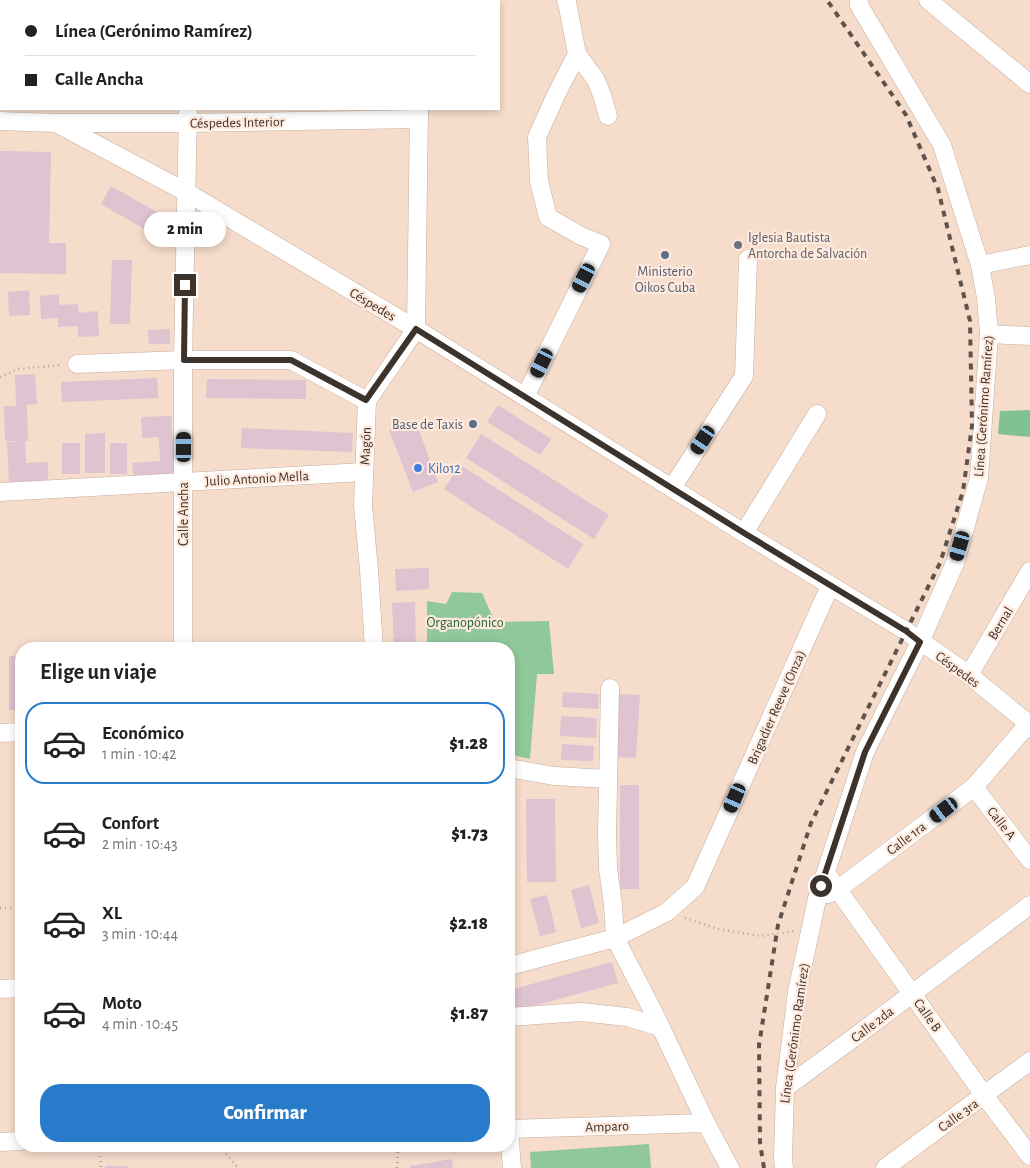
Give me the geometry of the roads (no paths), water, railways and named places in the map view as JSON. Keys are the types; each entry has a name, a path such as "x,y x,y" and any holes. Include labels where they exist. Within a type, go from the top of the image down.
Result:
{"street":[{"path":"566,0 578,54 596,80 608,116"},
{"name":"Línea (Gerónimo Ramírez)","path":"784,1168 785,1088 797,992 817,899 865,752 920,642 955,563 978,478 989,334 986,298 980,265 942,145 859,5 859,0"},
{"path":"928,0 1030,84"},
{"path":"525,397 601,244 548,217 540,181 537,137 556,95 578,54"},
{"path":"77,364 184,360 291,360 366,400 416,329 419,114"},
{"name":"Céspedes Interior","path":"56,123 188,116 419,114"},
{"name":"Calle Ancha","path":"183,642 184,360 188,116"},
{"name":"Céspedes","path":"0,121 56,123 186,192 416,329 744,533 906,631 969,675 1030,726"},
{"path":"980,265 1030,255"},
{"path":"672,488 744,376 748,259"},
{"path":"989,334 1030,336"},
{"name":"Magón","path":"366,400 362,505 369,570 374,642"},
{"path":"744,533 817,414"},
{"name":"Julio Antonio Mella","path":"0,492 364,472"},
{"name":"Bernal","path":"969,675 1030,571"},
{"name":"Brigadier Reeve (Onza)","path":"515,964 615,938 667,912 696,887 830,586"},
{"path":"610,688 607,834 608,868 615,938 730,1168"},
{"name":"Calle 1ra","path":"817,899 837,890 974,787 1024,729 1030,726"},
{"path":"0,733 15,732"},
{"path":"515,769 554,776 608,779"},
{"name":"Calle A","path":"974,787 1030,860"},
{"name":"Calle B","path":"826,873 984,1095 1030,1156"},
{"name":"Calle 2da","path":"785,1088 1030,905"},
{"path":"0,989 15,988"},
{"path":"515,1017 580,1012 627,1017 661,1027"},
{"name":"Calle 3ra","path":"885,1168 1030,1061"},
{"name":"Amparo","path":"515,1129 706,1123"},
{"path":"0,1142 15,1142"},
{"path":"511,1152 512,1168"}],"railway":[{"path":"764,1168 760,1143 759,1045 778,925 811,823 940,563 963,491 972,426 970,321 938,189 906,115 827,0"}],"place":[{"name":"Iglesia Bautista Antorcha de Salvación","path":"738,245"},
{"name":"Ministerio Oikos Cuba","path":"665,255"},
{"name":"Base de Taxis","path":"473,424"},
{"name":"Kilo12","path":"418,468"}],"park label":[{"name":"Organopónico","path":"465,622"}]}
